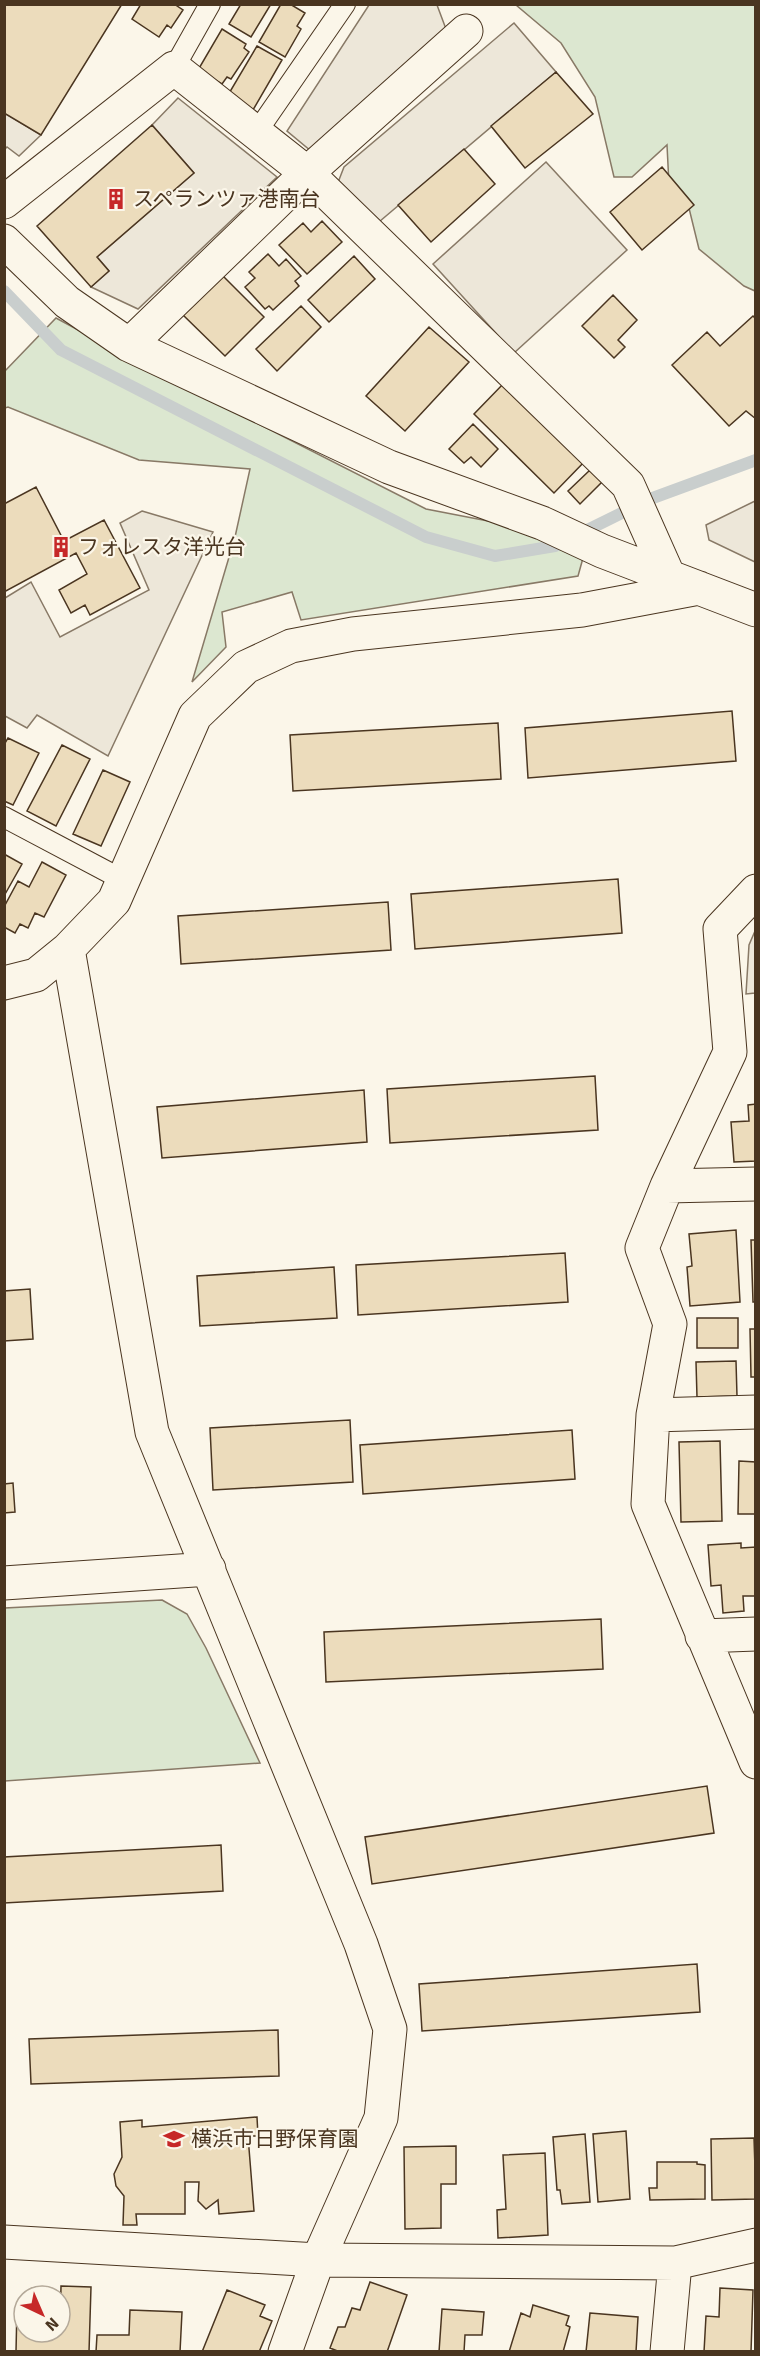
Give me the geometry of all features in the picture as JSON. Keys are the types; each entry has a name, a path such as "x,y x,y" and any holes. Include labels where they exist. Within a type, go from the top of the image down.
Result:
{"street":[{"path":"129,345 307,173 466,32"},
{"path":"4,202 174,68 307,173 628,485 669,577"},
{"path":"4,241 67,302 129,345 389,467 542,523 602,551 756,610"},
{"path":"4,983 36,975 68,949 114,901 195,716 246,667 291,646 353,634 582,610 699,588"},
{"path":"756,891 720,929 730,1052 667,1186 642,1248 669,1324 653,1414 648,1504 756,1762"},
{"path":"68,949 152,1432 361,1944 390,2029 381,2118 318,2260 285,2352"},
{"path":"667,1186 756,1184"},
{"path":"653,1414 756,1412"},
{"path":"4,1583 209,1569"},
{"path":"702,1636 756,1634"},
{"path":"4,2242 318,2260 675,2263 756,2245"},
{"path":"667,2352 675,2263"}],"lane":[{"path":"174,68 210,4"},
{"path":"256,133 345,4"},
{"path":"4,817 123,880"}],"green space":[{"path":"516,5 755,5 755,291 744,286 699,249 687,200 669,185 667,145 632,177 614,177 595,97 561,43"},
{"path":"56,318 160,374 426,509 539,531 583,558 578,576 301,620 292,592 222,612 226,647 192,682 235,537 250,469 139,460 8,407 5,408 4,372"},
{"path":"162,1600 187,1614 206,1648 260,1763 5,1781 5,1608"}],"shaded area":[{"path":"369,5 437,5 446,29 311,151 287,131"},
{"path":"514,23 556,72 373,227 337,185 344,167"},
{"path":"178,98 277,177 138,309 91,287 109,271 97,257 194,173 152,125"},
{"path":"5,113 41,135 19,156 7,147 5,149"},
{"path":"546,162 627,250 514,353 433,264"},
{"path":"755,501 755,562 709,540 706,525"},
{"path":"142,511 213,532 108,756 37,715 27,728 5,716 5,598 31,582 60,637 149,590 120,523"},
{"path":"755,931 755,993 746,994 749,945"}],"building":[{"path":"4,4 122,4 41,135 4,113"},
{"path":"141,4 174,4 183,10 171,28 167,25 159,37 132,19"},
{"path":"241,4 271,4 251,37 229,24"},
{"path":"281,4 290,4 305,13 297,26 301,29 285,57 259,42"},
{"path":"222,29 246,44 244,48 249,52 231,79 227,77 222,84 198,70"},
{"path":"257,46 282,60 253,110 228,95"},
{"path":"556,72 593,114 525,168 491,126"},
{"name":"スペランツァ港南台","path":"152,125 194,173 97,257 109,271 91,287 37,226"},
{"path":"464,149 495,184 431,242 398,205"},
{"path":"662,167 694,205 642,250 610,212"},
{"path":"322,221 342,242 307,274 279,245 303,223 311,232"},
{"path":"268,254 279,266 286,259 301,276 295,281 299,286 273,310 269,306 265,309 245,287 255,278 249,272"},
{"path":"354,256 375,279 329,322 308,300"},
{"path":"222,275 264,317 225,356 182,314"},
{"path":"613,295 637,320 618,340 625,347 614,358 582,326"},
{"path":"301,306 321,327 277,371 256,349"},
{"path":"753,316 756,319 756,419 746,411 729,426 672,365 707,332 720,346"},
{"path":"429,327 469,362 405,431 366,396"},
{"path":"505,382 586,460 554,493 474,414"},
{"path":"473,424 498,449 481,467 471,457 464,463 449,449"},
{"path":"590,470 602,482 580,504 568,491"},
{"name":"フォレスタ洋光台","path":"36,487 64,541 104,520 140,588 90,615 85,605 71,613 59,590 87,574 76,553 4,592 4,504"},
{"path":"732,711 736,761 528,778 525,728"},
{"path":"498,723 501,779 293,791 290,735"},
{"path":"8,738 39,753 13,805 4,801 4,745"},
{"path":"62,745 90,759 56,826 27,811"},
{"path":"103,770 130,782 101,846 73,834"},
{"path":"4,854 22,864 4,896"},
{"path":"42,862 66,875 44,917 35,913 28,928 20,924 15,933 4,927 4,907 18,881 29,887"},
{"path":"618,879 622,933 415,949 411,894"},
{"path":"388,902 391,950 181,964 178,916"},
{"path":"595,1076 598,1130 390,1143 387,1089"},
{"path":"364,1090 367,1142 162,1158 157,1107"},
{"path":"756,1104 756,1161 734,1162 731,1122 749,1121 748,1105"},
{"path":"736,1230 740,1302 690,1306 687,1267 692,1266 689,1234"},
{"path":"751,1240 756,1240 756,1302 753,1302"},
{"path":"565,1253 568,1302 358,1315 356,1265"},
{"path":"334,1267 337,1318 200,1326 197,1276"},
{"path":"30,1289 33,1339 4,1341 4,1291"},
{"path":"697,1318 738,1318 738,1348 697,1348"},
{"path":"750,1329 756,1329 756,1377 751,1377"},
{"path":"736,1361 737,1396 697,1397 696,1362"},
{"path":"350,1420 353,1482 213,1490 210,1428"},
{"path":"572,1430 575,1479 363,1494 360,1445"},
{"path":"720,1441 722,1521 681,1522 679,1442"},
{"path":"739,1461 756,1462 756,1514 738,1514"},
{"path":"13,1483 15,1512 4,1513 4,1484"},
{"path":"741,1543 741,1548 756,1547 756,1596 743,1596 744,1611 723,1613 721,1585 711,1586 708,1545"},
{"path":"601,1619 603,1669 326,1682 324,1632"},
{"path":"707,1786 714,1833 372,1884 365,1837"},
{"path":"221,1845 223,1891 4,1903 4,1857"},
{"path":"697,1964 700,2012 422,2031 419,1984"},
{"path":"278,2030 279,2076 31,2084 29,2039"},
{"path":"257,2117 258,2136 248,2136 254,2211 219,2214 218,2200 206,2209 198,2201 199,2182 185,2182 185,2214 136,2214 137,2225 123,2225 124,2196 116,2186 114,2174 122,2157 120,2122 142,2120 142,2127"},
{"path":"626,2131 630,2199 598,2202 593,2134"},
{"path":"585,2134 590,2202 562,2204 560,2190 557,2190 553,2137"},
{"path":"754,2138 756,2199 712,2200 711,2139"},
{"path":"456,2146 456,2184 441,2184 441,2228 405,2229 404,2147"},
{"path":"545,2153 548,2235 498,2238 497,2210 506,2209 503,2155"},
{"path":"657,2162 697,2162 697,2164 705,2165 705,2199 650,2200 649,2188 657,2188"},
{"path":"370,2282 407,2295 387,2352 340,2352 330,2348 338,2327 345,2327 352,2308 360,2310"},
{"path":"72,2286 91,2287 89,2352 16,2352 16,2344 72,2344"},
{"path":"720,2288 753,2290 751,2352 704,2352 706,2316 719,2317"},
{"path":"227,2290 265,2305 260,2316 272,2321 259,2352 202,2352"},
{"path":"533,2305 569,2316 566,2325 570,2327 563,2352 509,2352 521,2313 530,2317"},
{"path":"442,2309 484,2312 482,2335 465,2335 464,2352 439,2352"},
{"path":"130,2310 182,2312 180,2352 96,2352 97,2335 129,2335"},
{"path":"590,2313 638,2317 636,2352 586,2352"}],"waterway":[{"path":"4,291 61,350 426,537 495,556 555,546 650,499 756,460"}],"place":[{"name":"スペランツァ港南台","path":"116,199"},
{"name":"フォレスタ洋光台","path":"61,547"},
{"name":"横浜市日野保育園","path":"174,2139"}]}
